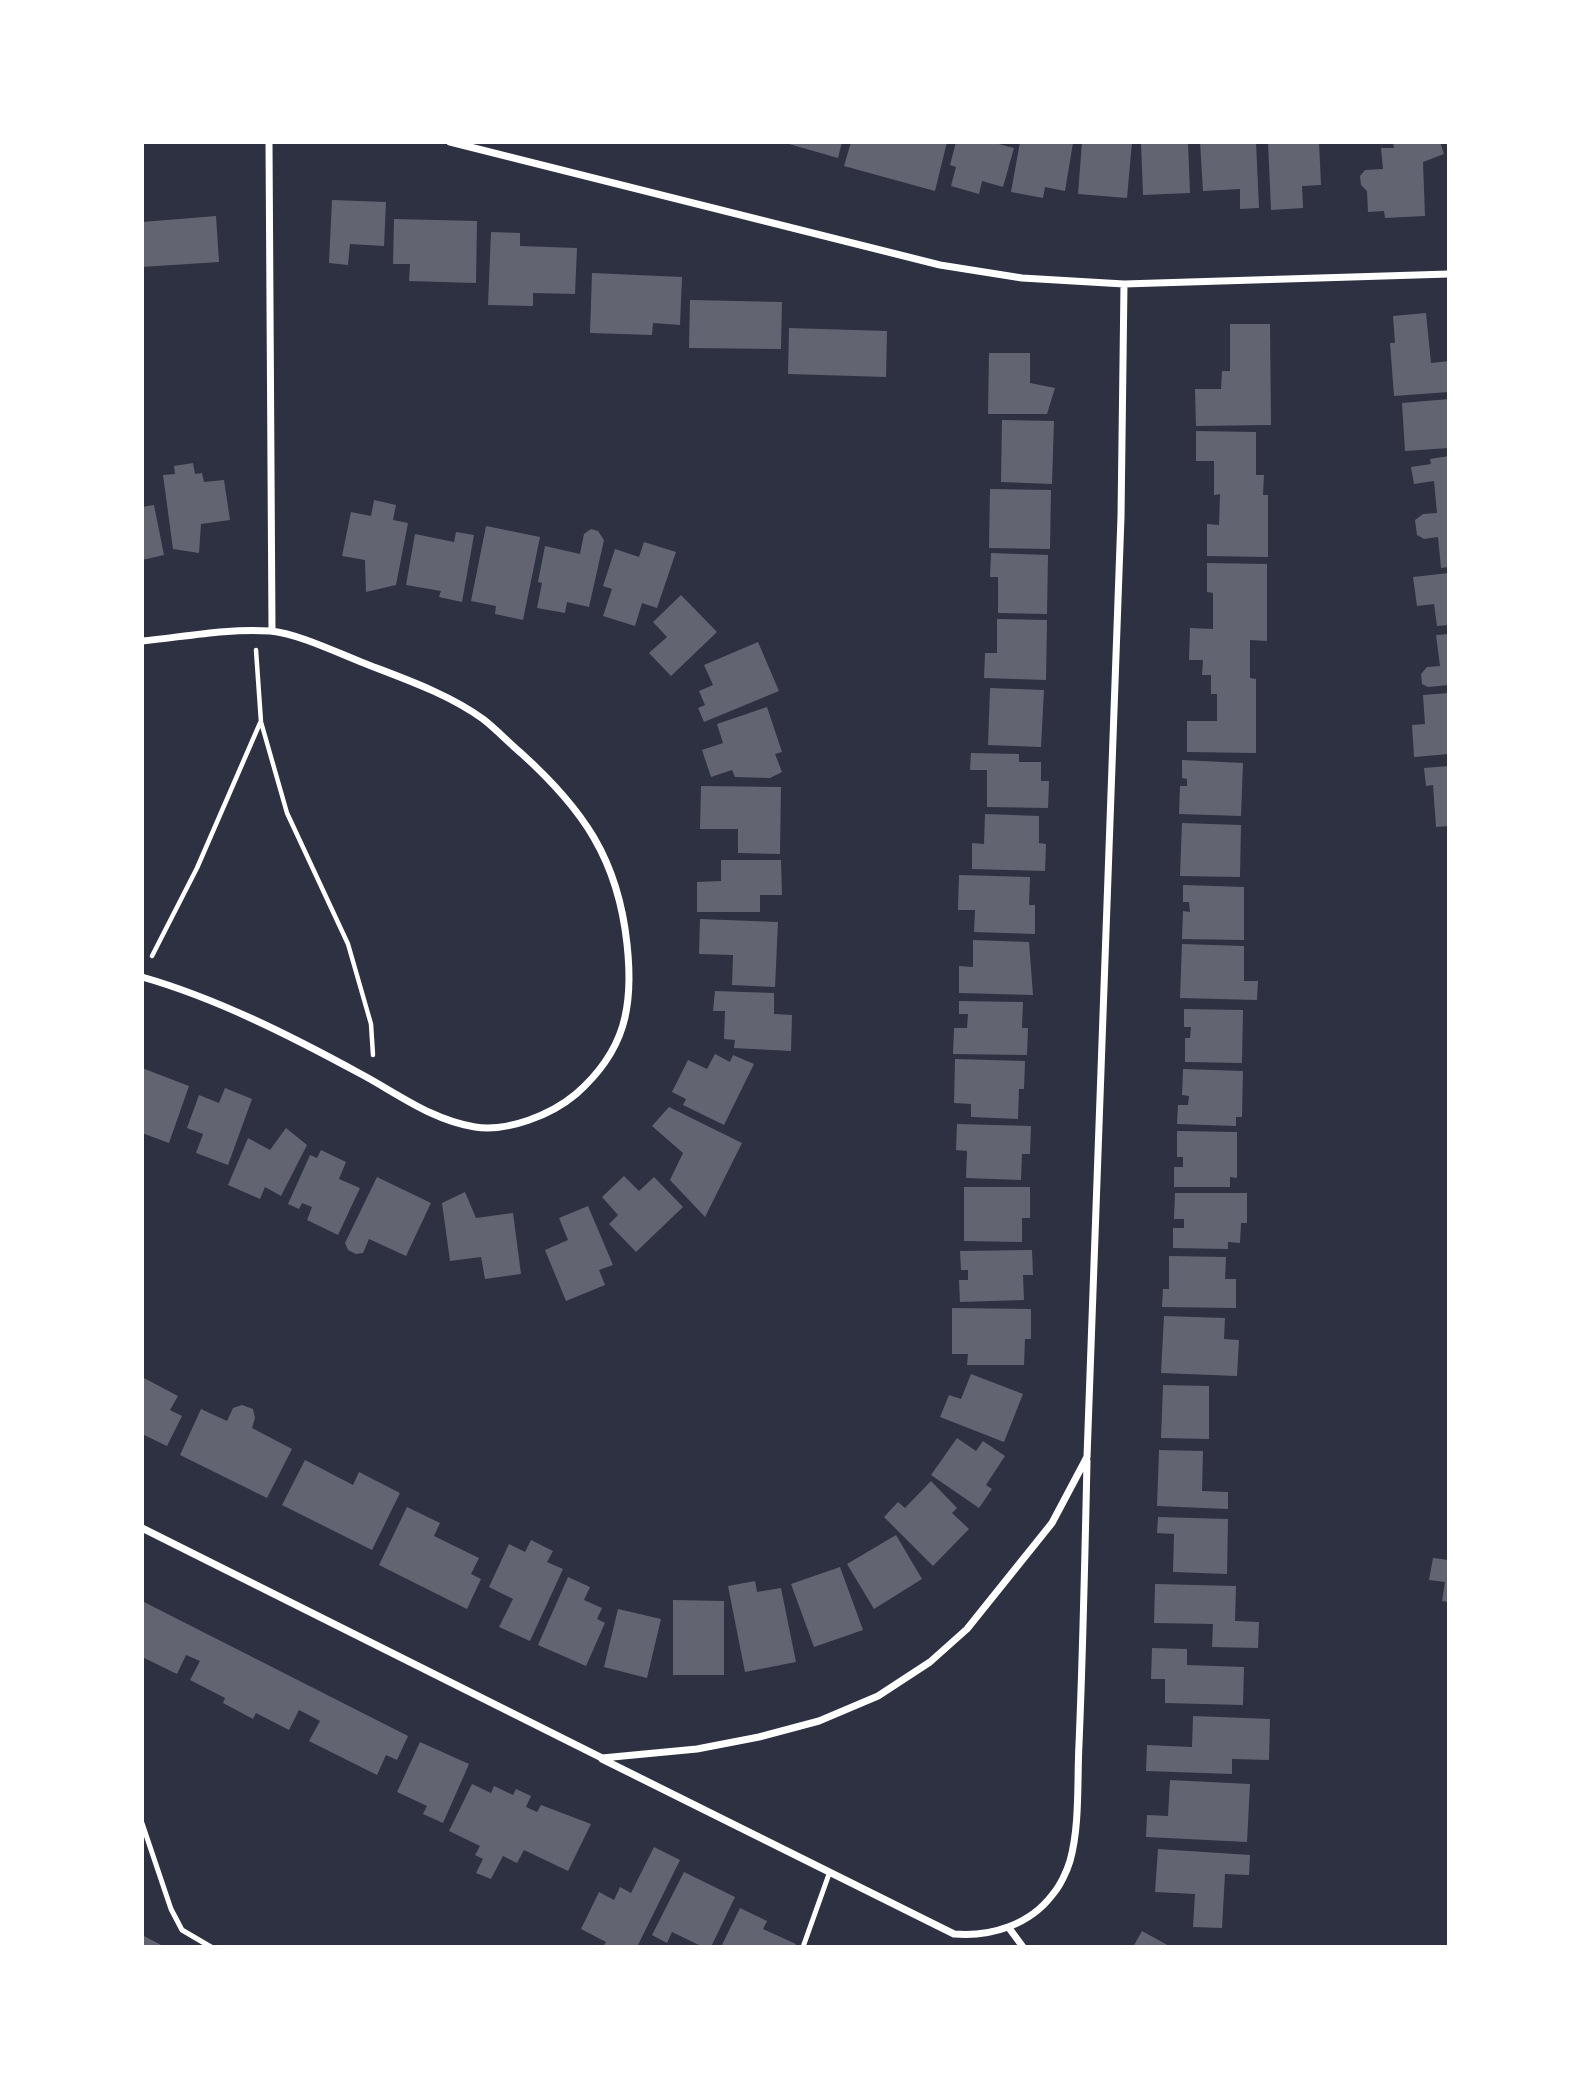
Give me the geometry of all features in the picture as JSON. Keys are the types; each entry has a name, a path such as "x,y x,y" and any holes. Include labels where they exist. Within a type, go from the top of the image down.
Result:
{"street":[{"path":"269,142 272,631"},
{"path":"450,142 940,265 1022,278 1124,284 1449,274"},
{"path":"142,1528 829,1874 954,1934 974,1936 1009,1928 1034,1915 1054,1894 1070,1861 1082,1687 1087,1457 1120,530 1124,284"},
{"path":"142,641 272,631 424,686 482,718 558,787 588,825 613,879 624,919 630,975 622,1034 594,1078 562,1106 522,1122 477,1128 430,1114 374,1081 257,1023 165,984 142,978"},
{"path":"602,1758 697,1749 759,1737 819,1721 878,1696 930,1662 967,1629 1052,1523 1087,1457"},
{"path":"1009,1928 1023,1947"}],"lane":[{"path":"142,1823 171,1909 182,1930 211,1947"},
{"path":"803,1947 829,1874"}],"path":[{"path":"255,632 261,722 287,813 348,944 371,1024 374,1081"},
{"path":"148,964 197,868 261,722"}],"building":[{"path":"782,142 842,142 838,158"},
{"path":"851,142 947,142 935,191 844,166"},
{"path":"956,142 991,142 1014,148 1003,187 982,181 979,194 951,186 956,167 950,165"},
{"path":"1020,142 1073,143 1065,191 1045,187 1043,198 1011,192"},
{"path":"1082,142 1132,142 1127,198 1078,194"},
{"path":"1141,142 1188,142 1190,193 1143,195"},
{"path":"1200,142 1256,142 1259,208 1240,209 1240,189 1203,191"},
{"path":"1268,142 1319,142 1321,185 1302,186 1303,208 1271,210"},
{"path":"1393,142 1440,142 1444,154 1423,162 1425,216 1385,218 1384,211 1368,212 1367,191 1361,185 1360,176 1365,170 1383,169 1381,148 1394,148"},
{"path":"332,200 386,202 384,246 350,244 348,265 329,263"},
{"path":"216,216 219,262 142,267 142,222"},
{"path":"394,219 477,221 476,283 409,281 410,264 393,264"},
{"path":"491,232 520,233 520,246 577,248 575,294 533,293 533,306 488,305"},
{"path":"592,273 682,277 680,325 653,323 652,335 590,333"},
{"path":"690,300 782,302 781,349 689,348"},
{"path":"1426,313 1431,363 1449,361 1449,392 1394,396 1390,343 1395,343 1393,316"},
{"path":"1230,324 1270,324 1271,425 1196,426 1195,389 1221,389 1222,371 1230,371"},
{"path":"789,328 887,331 886,377 788,374"},
{"path":"989,353 1030,353 1030,383 1055,388 1047,414 988,414"},
{"path":"1449,399 1449,448 1405,451 1402,403"},
{"path":"1002,420 1054,421 1052,484 1001,482"},
{"path":"1196,431 1256,432 1256,475 1264,475 1263,495 1268,495 1268,557 1207,556 1207,524 1219,525 1220,494 1214,495 1214,461 1196,461"},
{"path":"1449,456 1449,567 1441,568 1438,537 1424,539 1417,535 1415,520 1423,514 1437,513 1434,481 1414,484 1411,467 1431,464 1430,459"},
{"path":"193,463 195,474 202,473 204,482 224,480 230,520 201,524 199,553 173,549 163,475 175,474 174,466"},
{"path":"990,489 1051,490 1050,549 989,548"},
{"path":"374,500 396,505 393,520 408,523 396,585 366,592 365,560 342,556 351,512 371,516"},
{"path":"154,505 164,555 142,560 142,507"},
{"path":"486,526 540,537 523,620 495,614 496,606 471,601"},
{"path":"591,529 598,531 604,540 589,607 567,602 565,613 537,608 542,583 538,582 545,546 580,554 584,534"},
{"path":"456,532 474,535 462,602 439,597 441,591 406,585 415,534 454,542"},
{"path":"644,542 676,552 657,608 642,603 635,626 603,616 612,589 603,586 615,549 639,557"},
{"path":"991,553 1048,555 1047,614 998,613 998,577 990,577"},
{"path":"1207,563 1267,564 1267,641 1250,640 1250,678 1256,679 1256,753 1187,752 1187,721 1217,721 1217,694 1211,694 1211,675 1202,675 1203,660 1189,660 1190,628 1213,629 1213,593 1207,592"},
{"path":"1449,573 1449,625 1437,626 1434,604 1417,606 1413,577"},
{"path":"681,595 717,632 671,676 649,653 667,637 653,622"},
{"path":"997,619 1047,620 1046,680 984,678 985,653 997,653"},
{"path":"1449,634 1449,685 1428,687 1422,684 1421,674 1427,667 1440,666 1436,635"},
{"path":"758,642 779,691 704,722 698,708 705,705 699,691 713,685 704,665"},
{"path":"990,688 1044,690 1041,747 988,745"},
{"path":"1449,693 1449,754 1414,757 1412,725 1425,724 1423,695"},
{"path":"767,707 782,752 775,754 782,772 770,778 735,777 732,770 711,777 702,750 723,743 717,724"},
{"path":"971,753 1019,754 1019,762 1041,762 1041,781 1049,781 1048,808 987,807 987,770 970,770"},
{"path":"1182,760 1243,763 1241,816 1179,814 1180,786 1187,786 1187,779 1182,778"},
{"path":"1449,766 1449,826 1436,827 1433,785 1426,786 1424,768"},
{"path":"701,786 781,787 780,854 738,853 738,829 700,829"},
{"path":"985,814 1039,816 1039,843 1046,844 1045,871 972,869 972,843 984,844"},
{"path":"1182,823 1241,825 1240,877 1180,876"},
{"path":"721,860 781,860 782,895 760,895 760,912 697,912 697,882 721,881"},
{"path":"959,875 1030,877 1029,905 1035,905 1035,934 974,932 975,910 958,910"},
{"path":"1183,885 1244,887 1244,940 1182,939 1183,911 1190,912 1189,902 1183,902"},
{"path":"700,919 778,922 775,987 732,985 733,955 699,954"},
{"path":"973,940 1029,942 1033,995 959,993 959,966 973,967"},
{"path":"1182,944 1244,946 1244,981 1258,981 1257,1000 1180,998"},
{"path":"715,991 774,993 774,1014 792,1015 791,1051 734,1048 735,1040 724,1039 725,1011 713,1011"},
{"path":"959,1001 1023,1002 1022,1028 1028,1028 1027,1055 953,1054 954,1028 967,1028 968,1014 959,1014"},
{"path":"1184,1009 1243,1010 1242,1063 1185,1062 1185,1038 1190,1038 1191,1027 1184,1027"},
{"path":"715,1054 730,1062 733,1055 754,1064 724,1125 683,1105 686,1099 672,1092 688,1060 707,1069"},
{"path":"955,1059 1025,1061 1024,1089 1019,1089 1018,1119 971,1117 971,1104 954,1103"},
{"path":"142,1068 189,1086 169,1143 142,1133"},
{"path":"1183,1069 1243,1071 1242,1117 1236,1117 1236,1126 1177,1124 1178,1105 1188,1105 1189,1096 1182,1095"},
{"path":"225,1088 252,1099 228,1165 196,1153 203,1134 187,1128 199,1095 219,1103"},
{"path":"669,1107 742,1143 705,1217 670,1180 683,1153 652,1126"},
{"path":"957,1124 1031,1126 1030,1154 1022,1154 1021,1180 966,1178 967,1151 956,1150"},
{"path":"286,1128 307,1145 281,1196 265,1187 260,1199 228,1185 248,1138 270,1150"},
{"path":"1177,1131 1237,1132 1237,1178 1230,1177 1230,1187 1174,1187 1174,1167 1183,1167 1183,1157 1177,1157"},
{"path":"321,1150 346,1162 339,1179 360,1188 338,1235 307,1220 312,1207 302,1203 299,1209 288,1204 310,1155 317,1158"},
{"path":"624,1176 639,1191 654,1177 683,1207 636,1252 609,1224 618,1215 602,1197"},
{"path":"377,1177 431,1203 406,1256 369,1239 363,1253 356,1254 348,1250 345,1243"},
{"path":"964,1187 1030,1187 1030,1218 1022,1218 1022,1242 964,1241"},
{"path":"465,1192 476,1218 513,1213 521,1274 485,1279 481,1257 450,1261 442,1203"},
{"path":"1175,1193 1247,1193 1247,1223 1241,1223 1240,1243 1228,1242 1228,1249 1173,1248 1173,1228 1184,1228 1184,1219 1174,1219"},
{"path":"588,1206 613,1265 599,1270 605,1285 566,1301 545,1250 568,1240 559,1218"},
{"path":"1032,1250 1033,1275 1023,1275 1024,1300 960,1302 959,1280 968,1280 968,1270 961,1270 960,1251"},
{"path":"1169,1256 1226,1257 1225,1279 1236,1279 1236,1308 1162,1307 1163,1289 1169,1289"},
{"path":"952,1308 1031,1309 1031,1339 1025,1339 1024,1365 967,1365 968,1354 952,1354"},
{"path":"1164,1316 1225,1318 1224,1339 1239,1340 1237,1376 1161,1373"},
{"path":"971,1374 1023,1394 1004,1442 940,1417 949,1395 961,1399"},
{"path":"142,1377 178,1396 170,1410 182,1416 167,1446 142,1434"},
{"path":"1163,1385 1209,1386 1209,1439 1161,1438"},
{"path":"242,1405 253,1409 255,1418 252,1428 292,1449 267,1498 180,1455 201,1409 227,1421 233,1408"},
{"path":"957,1438 976,1451 983,1441 1005,1456 986,1485 992,1489 979,1508 931,1475"},
{"path":"1159,1450 1203,1451 1202,1491 1228,1492 1228,1509 1157,1506"},
{"path":"305,1460 353,1485 359,1472 400,1493 372,1550 282,1505"},
{"path":"931,1481 957,1508 952,1513 969,1529 933,1566 884,1517 898,1502 905,1508"},
{"path":"407,1507 440,1523 434,1536 479,1558 471,1574 481,1579 467,1609 379,1565"},
{"path":"1158,1517 1228,1519 1227,1574 1173,1572 1174,1534 1157,1533"},
{"path":"896,1535 922,1579 874,1609 847,1564"},
{"path":"531,1540 553,1551 547,1562 563,1569 530,1641 499,1627 513,1599 489,1587 509,1544 525,1552"},
{"path":"1433,1558 1449,1560 1449,1602 1442,1601 1445,1582 1429,1580"},
{"path":"840,1567 863,1630 814,1647 791,1584"},
{"path":"568,1577 590,1587 584,1600 602,1608 597,1619 605,1623 586,1666 538,1645"},
{"path":"755,1581 757,1592 781,1588 796,1662 745,1672 728,1586"},
{"path":"1155,1584 1236,1586 1235,1621 1259,1622 1258,1648 1212,1647 1213,1624 1154,1623"},
{"path":"673,1600 724,1601 724,1675 673,1675"},
{"path":"142,1601 408,1736 397,1760 386,1755 377,1775 309,1741 320,1721 299,1710 289,1730 256,1713 253,1719 223,1703 225,1698 190,1680 200,1661 186,1655 177,1674 142,1657"},
{"path":"618,1609 661,1619 647,1678 604,1667"},
{"path":"1152,1648 1187,1649 1187,1665 1244,1667 1243,1705 1165,1703 1165,1679 1151,1679"},
{"path":"1193,1716 1270,1719 1269,1760 1232,1759 1232,1774 1146,1771 1147,1745 1192,1747"},
{"path":"420,1742 469,1764 443,1823 423,1814 427,1806 397,1792"},
{"path":"1170,1780 1250,1784 1247,1842 1146,1837 1147,1815 1168,1816"},
{"path":"472,1784 491,1793 494,1786 513,1795 516,1789 531,1796 526,1807 537,1812 541,1805 591,1824 568,1871 524,1850 517,1863 503,1856 491,1879 476,1873 483,1859 475,1855 480,1846 449,1831"},
{"path":"654,1847 680,1860 637,1947 603,1947 606,1942 581,1929 599,1892 614,1900 620,1887 631,1893"},
{"path":"1158,1849 1250,1855 1249,1875 1225,1874 1222,1928 1193,1927 1195,1894 1155,1892"},
{"path":"684,1872 735,1897 711,1947 703,1947 672,1932 667,1943 652,1935"},
{"path":"740,1908 767,1921 763,1929 796,1944 794,1947 721,1947"},
{"path":"1142,1931 1171,1947 1133,1947"},
{"path":"142,1935 165,1947 142,1947"}]}
